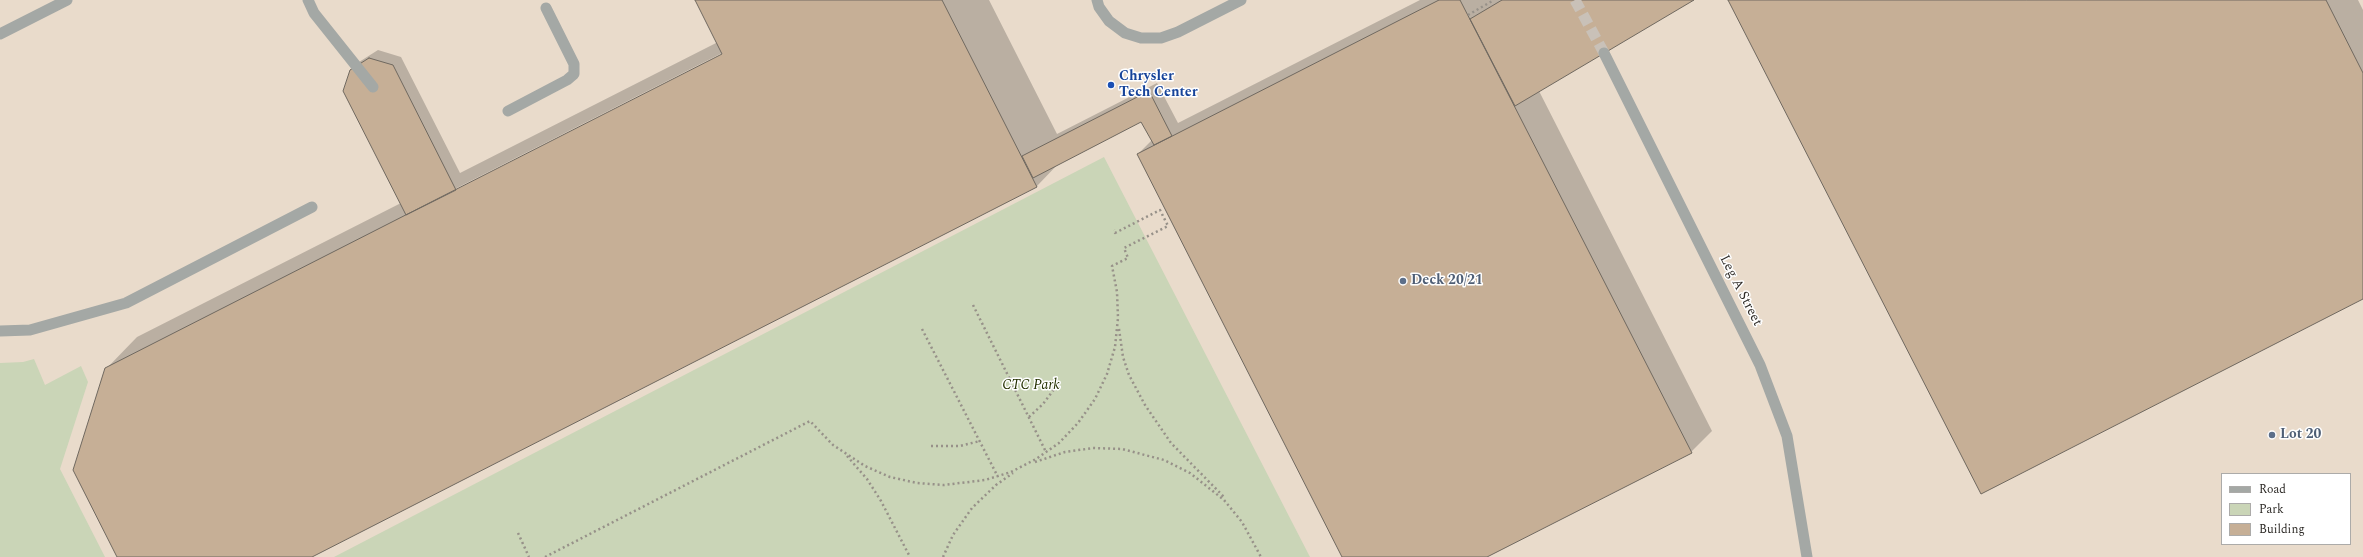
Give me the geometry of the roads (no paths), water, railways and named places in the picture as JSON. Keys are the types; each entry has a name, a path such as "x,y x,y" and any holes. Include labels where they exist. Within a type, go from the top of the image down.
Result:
{"street":[{"path":"0,34 67,0"},
{"path":"308,0 314,13 373,86"},
{"path":"1097,0 1099,7 1110,21 1125,32 1141,38 1161,38 1178,32 1240,0"},
{"path":"508,110 567,80 574,74 574,64 546,8"},
{"name":"Leg A Street","path":"1604,53 1760,365 1787,436 1807,557"},
{"path":"0,332 30,330 126,303 312,207"}],"tunnel":[{"path":"1575,0 1604,53"}],"place":[{"name":"Chrysler Tech Center","path":"1111,85"},
{"name":"Deck 20/21","path":"1403,281"},
{"name":"Lot 20","path":"2272,435"}],"park label":[{"name":"CTC Park","path":"1031,386"}]}
